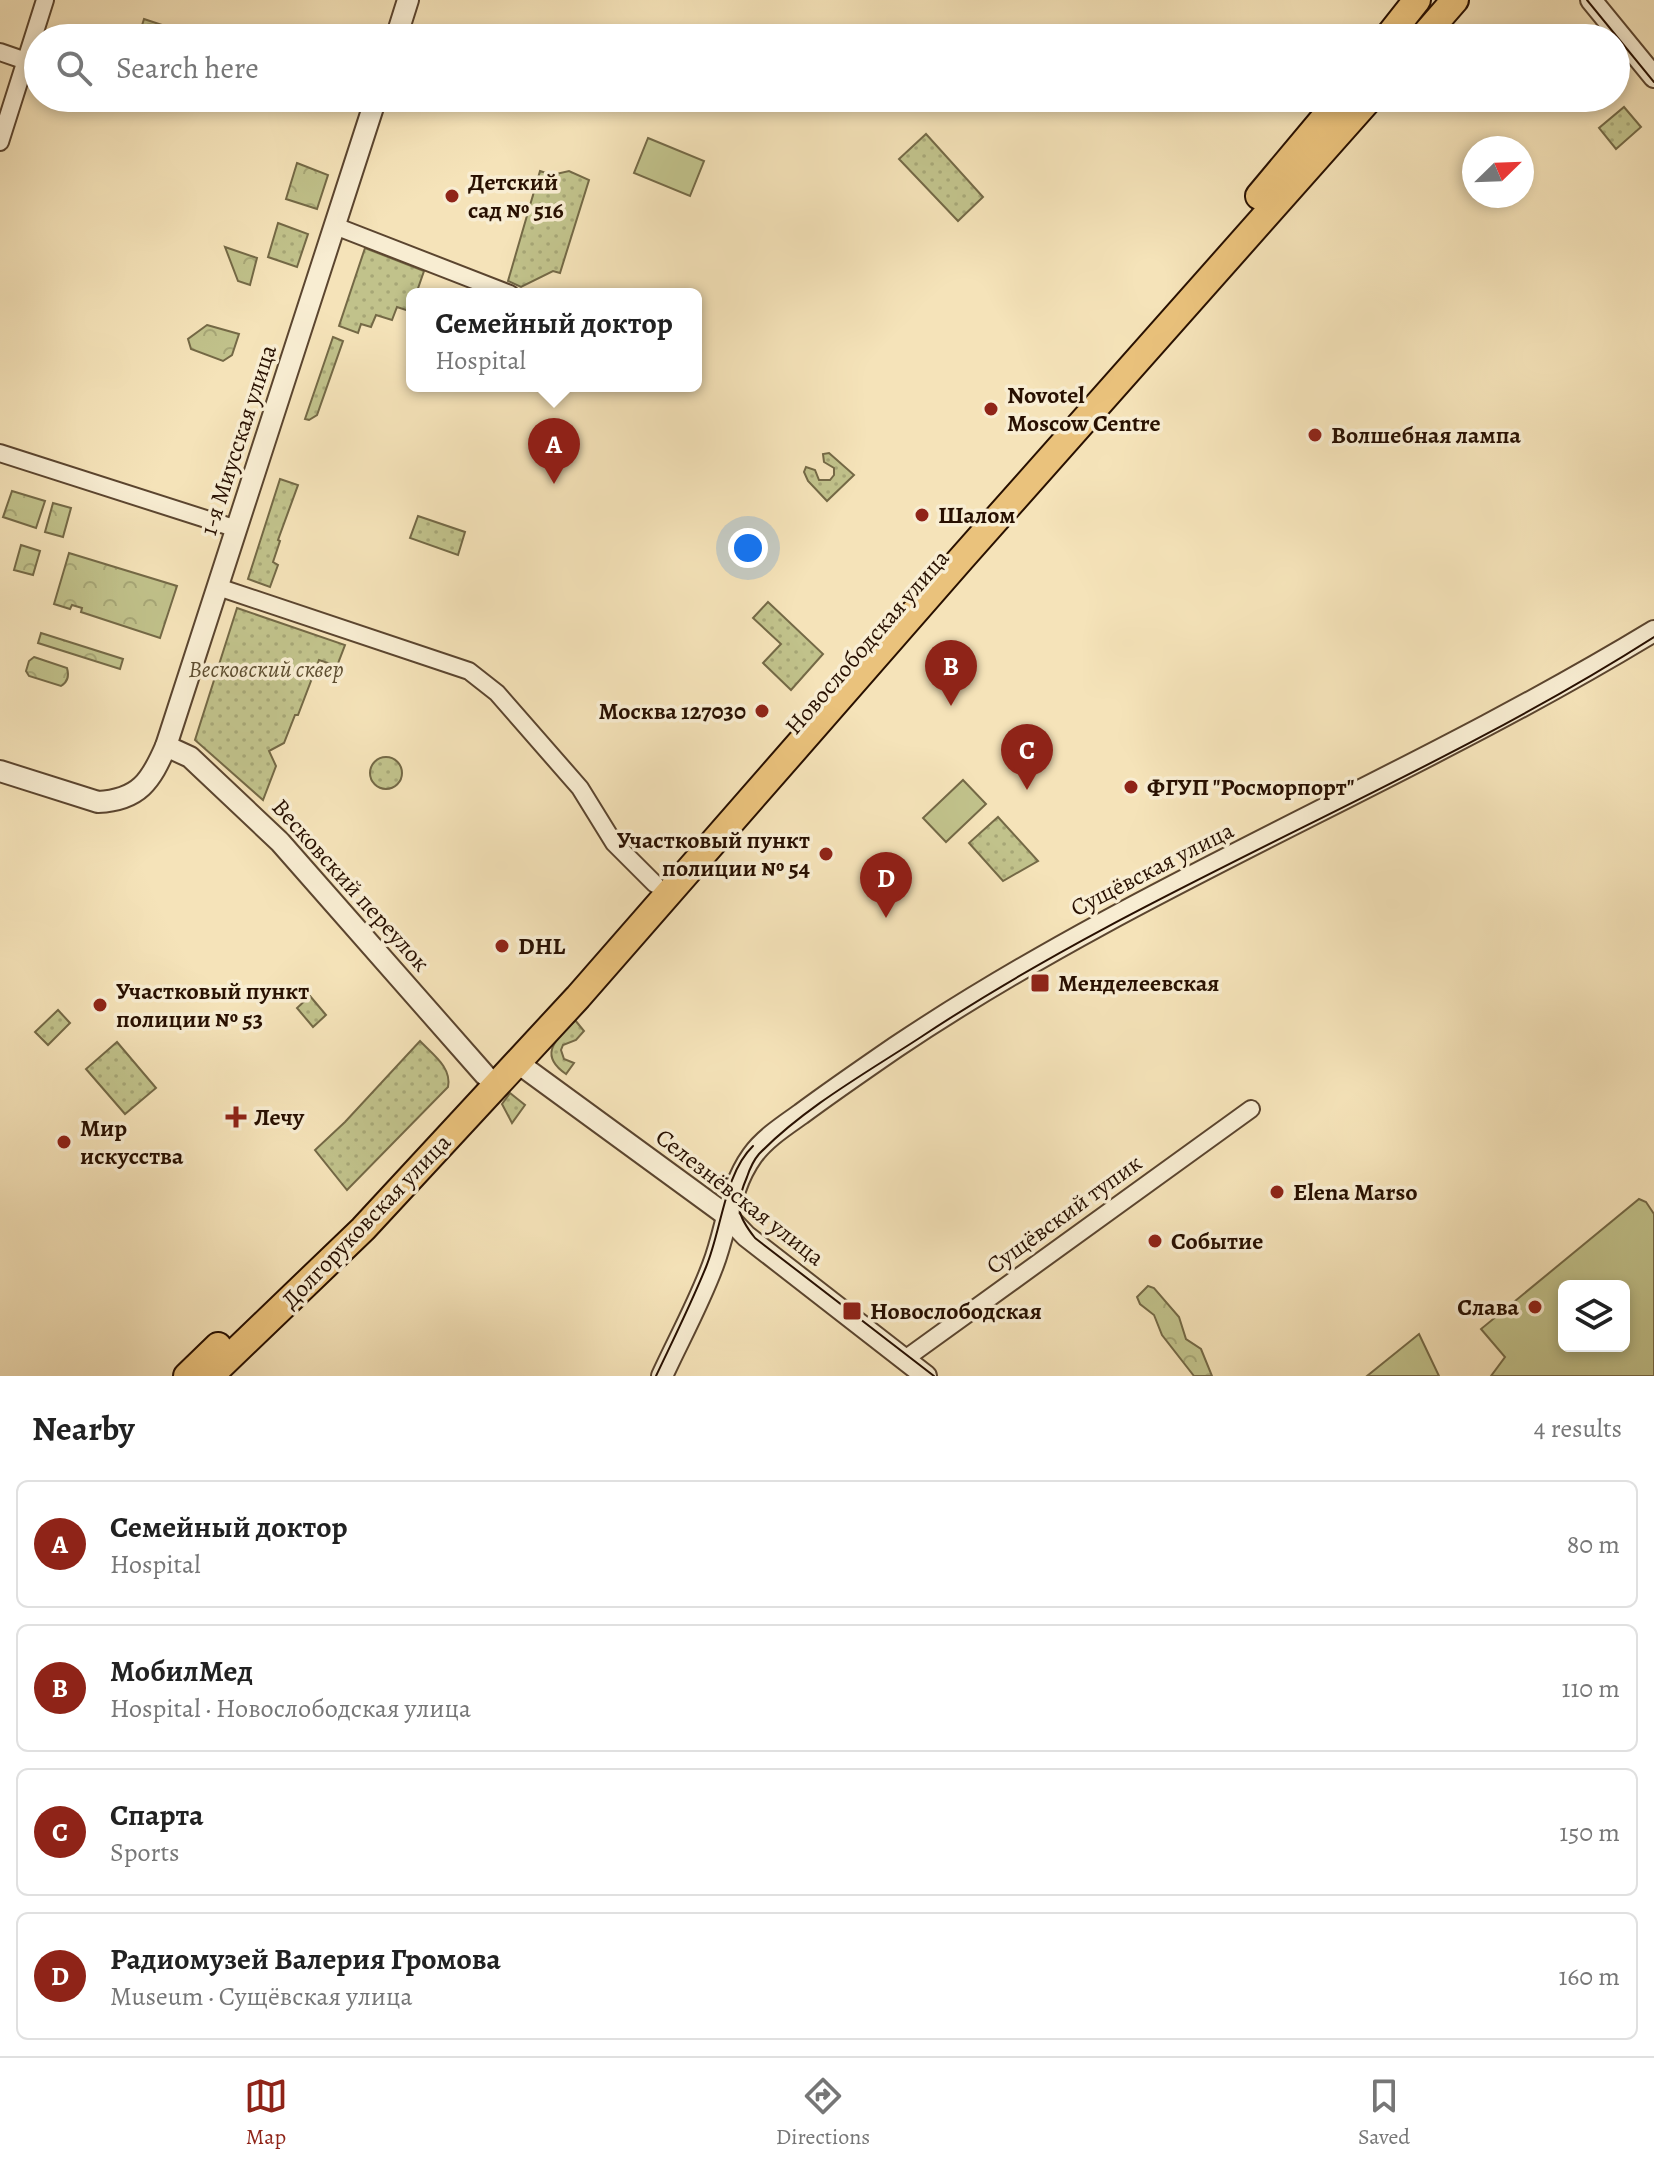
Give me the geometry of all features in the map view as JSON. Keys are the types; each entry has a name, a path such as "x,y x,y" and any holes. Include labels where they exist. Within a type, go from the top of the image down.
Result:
{"main road":[{"path":"1398,24 1417,0"},
{"path":"1434,24 1455,0"},
{"name":"Новослободская улица","path":"485,1075 1329,112"},
{"name":"Новослободская улица","path":"518,1063 1358,112"},
{"name":"Долгоруковская улица","path":"210,1376 363,1229 518,1063"},
{"name":"Долгоруковская улица","path":"187,1376 353,1215 485,1075"}],"street":[{"path":"38,24 45,0"},
{"path":"400,24 408,0"},
{"path":"1591,0 1611,24"},
{"path":"1630,48 1654,77"},
{"path":"0,52 24,60"},
{"path":"0,142 24,67"},
{"name":"1-я Миусская улица","path":"0,771 98,802 124,798 137,791 154,771 166,746 372,112"},
{"path":"335,226 495,288"},
{"path":"0,453 237,529"},
{"path":"218,587 469,671 497,693 580,788 614,843 655,884"},
{"name":"Сущёвская улица","path":"662,1376 713,1264 726,1215 750,1158 762,1145 836,1088 973,995 1093,927 1498,721 1654,631"},
{"name":"Весковский переулок","path":"166,746 190,757 280,842 485,1075"},
{"name":"Селезнёвская улица","path":"518,1063 726,1215 746,1236 926,1376"},
{"name":"Сущёвский тупик","path":"905,1359 1251,1109"}],"green space":[{"path":"144,19 159,24 142,24"},
{"path":"1618,112 1628,112 1641,127 1616,149 1599,128"},
{"path":"926,134 983,197 958,221 899,159"},
{"path":"648,138 704,161 690,196 634,173"},
{"path":"297,163 328,175 317,209 286,199"},
{"path":"540,171 552,175 569,171 589,180 560,273 553,271 521,287 508,281"},
{"path":"278,223 308,234 297,267 268,257"},
{"path":"225,247 257,258 250,285 238,281"},
{"path":"365,248 424,271 418,288 406,288 406,310 397,307 392,320 376,315 371,327 361,324 358,333 339,326"},
{"path":"207,325 239,334 232,355 223,361 191,349 188,339"},
{"path":"333,337 343,341 317,415 305,419"},
{"path":"829,453 854,475 827,501 808,481 804,472 806,467 815,470 819,480 830,480 834,468 824,462 823,454"},
{"path":"280,479 298,485 278,540 273,562 278,565 270,587 248,579"},
{"path":"12,491 45,501 36,528 3,517"},
{"path":"53,503 71,508 63,537 45,532"},
{"path":"418,516 465,532 458,555 410,538"},
{"path":"21,545 40,551 33,575 14,570"},
{"path":"69,553 177,586 160,638 81,612 82,608 72,605 70,609 54,604"},
{"path":"768,602 823,654 791,690 763,663 781,644 753,618"},
{"name":"Весковский сквер","path":"237,608 345,645 337,666 319,660 284,743 269,751 276,766 263,800 195,740"},
{"path":"41,633 123,659 120,669 38,643"},
{"path":"34,657 67,668 65,682 61,686 29,676 26,671"},
{"path":"386,757 397,762 402,773 397,784 386,789 375,784 370,773 375,762"},
{"path":"963,780 986,804 946,842 923,818"},
{"path":"998,817 1038,861 1003,881 969,843"},
{"path":"310,996 326,1015 313,1027 297,1008"},
{"path":"58,1010 70,1023 48,1045 35,1032"},
{"path":"575,1020 584,1031 576,1040 563,1045 564,1059 574,1063 566,1074 557,1067 551,1053 557,1040"},
{"path":"420,1041 444,1067 448,1087 347,1190 315,1150"},
{"path":"117,1042 156,1088 125,1114 86,1069"},
{"path":"510,1093 525,1105 512,1123 502,1104"},
{"name":"Слава","path":"1639,1199 1646,1202 1654,1214 1654,1376 1491,1376 1505,1357 1481,1329"},
{"path":"1148,1286 1154,1288 1179,1317 1186,1339 1201,1349 1212,1376 1194,1376 1162,1335 1154,1315 1140,1304 1137,1297"},
{"name":"Слава","path":"1419,1334 1439,1376 1367,1376"}],"tram line":[{"path":"1587,0 1607,24"},
{"path":"1630,53 1654,82"},
{"path":"934,1376 755,1238 741,1216 739,1202 749,1171 759,1154 796,1121 837,1091 1009,982 1193,882 1473,741 1565,691 1654,637"},
{"path":"656,1376 706,1267 736,1171 753,1146"}],"place":[{"name":"Детский сад № 516","path":"452,196"},
{"name":"Novotel Moscow Centre","path":"991,409"},
{"name":"Волшебная лампа","path":"1315,435"},
{"name":"Семейный доктор","path":"554,484"},
{"name":"Шалом","path":"922,515"},
{"name":"МобилМед","path":"951,706"},
{"name":"Москва 127030","path":"762,711"},
{"name":"ФГУП \"Росморпорт\"","path":"1131,787"},
{"name":"Спарта","path":"1027,790"},
{"name":"Участковый пункт полиции № 54","path":"826,854"},
{"name":"Радиомузей Валерия Громова","path":"886,918"},
{"name":"DHL","path":"502,946"},
{"name":"Менделеевская","path":"1040,983"},
{"name":"Участковый пункт полиции № 53","path":"100,1005"},
{"name":"Лечу","path":"236,1117"},
{"name":"Мир искусства","path":"64,1142"},
{"name":"Elena Marso","path":"1277,1192"},
{"name":"Событие","path":"1155,1241"},
{"name":"Слава","path":"1535,1307"},
{"name":"Новослободская","path":"852,1311"}]}
